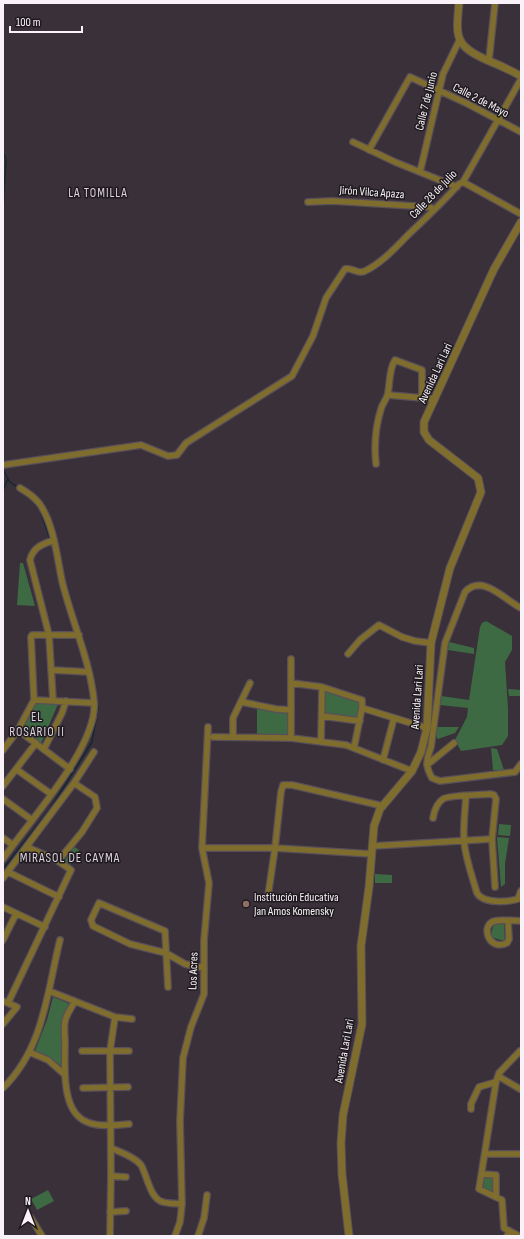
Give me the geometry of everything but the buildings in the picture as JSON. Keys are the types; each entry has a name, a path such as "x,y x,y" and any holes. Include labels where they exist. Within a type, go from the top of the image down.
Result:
{"street":[{"path":"459,3 457,26 464,46 470,52 521,76"},
{"path":"489,60 495,3"},
{"name":"Calle 7 de Junio","path":"420,172 443,74 460,38"},
{"name":"Calle 2 de Mayo","path":"369,150 410,77 466,103 521,132"},
{"name":"Calle 28 de Julio","path":"3,465 141,445 168,456 177,455 186,443 292,376 313,336 326,298 345,269 348,268 363,272 388,255 463,182 521,79"},
{"path":"353,142 457,187"},
{"path":"463,182 521,214"},
{"name":"Jirón Vilca Apaza","path":"308,202 333,200 430,207 434,210"},
{"name":"Avenida Lari Lari","path":"349,1236 342,1174 341,1143 344,1116 362,1024 360,946 369,886 374,826 380,809 412,771 421,752 427,728 431,643 450,568 481,492 478,478 429,440 424,432 424,422 494,269 521,222"},
{"path":"376,464 374,448 375,431 382,405 388,396 392,364 395,360 422,370 422,398"},
{"path":"388,396 435,400"},
{"path":"3,859 70,769 92,724 94,703 79,635 63,582 54,540 39,503 20,488"},
{"path":"53,700 49,635 30,558 39,545 54,540"},
{"path":"521,608 496,591 482,585 470,587 466,592 445,643 431,747 427,765 432,778 440,781 515,772 521,764"},
{"path":"348,654 360,640 379,624 402,637 431,643"},
{"path":"3,750 18,730 34,700 31,637 34,634 79,635"},
{"path":"290,738 291,659"},
{"path":"52,670 88,672"},
{"path":"233,737 233,718 250,683"},
{"path":"291,683 322,687 361,699 363,702 354,748"},
{"path":"321,742 322,687"},
{"path":"34,700 94,703"},
{"path":"44,749 62,713 66,701"},
{"path":"242,702 276,710 291,710"},
{"path":"362,708 427,728"},
{"path":"322,716 360,721"},
{"path":"383,760 394,718"},
{"name":"Los Acres","path":"175,1236 180,1222 182,1204 180,1121 183,1058 204,994 204,940 209,883 202,848 208,727"},
{"path":"18,730 70,769"},
{"path":"214,736 290,738 346,745 412,771"},
{"path":"3,786 36,743"},
{"path":"427,765 454,744"},
{"path":"3,878 27,848 74,783 94,752"},
{"path":"421,752 428,756"},
{"path":"16,769 51,794"},
{"path":"58,861 82,832 97,808 95,797 74,783"},
{"path":"268,896 275,848 280,792 283,785 292,785 383,806"},
{"path":"433,818 435,811 443,798 492,794 495,796 492,839 495,887"},
{"path":"466,796 464,841 466,856 479,898 490,901 514,900 519,898 521,891"},
{"path":"3,799 32,820"},
{"path":"3,838 13,845"},
{"path":"373,846 492,839"},
{"path":"3,1024 17,1007 5,1002 59,897 71,870 58,861 27,848"},
{"path":"202,848 275,848 372,854"},
{"path":"8,872 59,897"},
{"path":"168,987 166,953 165,931 99,903 90,920 93,926 130,944 166,953 185,964 204,968"},
{"path":"3,907 44,927"},
{"path":"3,940 16,914"},
{"path":"508,921 509,939 507,943 492,942 488,936 488,928 490,923 495,921 508,921 521,921"},
{"path":"3,1088 20,1069 29,1052 45,1012 51,975 60,940"},
{"path":"49,991 115,1017 132,1019"},
{"path":"75,1001 65,1019 64,1074 68,1097 72,1108 83,1120 93,1124 129,1124"},
{"path":"110,1236 112,1176 110,1051 115,1017"},
{"path":"82,1051 129,1051"},
{"path":"519,1236 504,1228 502,1200 479,1190 496,1082 498,1076 521,1051"},
{"path":"29,1052 48,1060 64,1074"},
{"path":"498,1076 520,1089"},
{"path":"471,1109 471,1104 479,1087 496,1082"},
{"path":"83,1088 128,1087"},
{"path":"111,1148 126,1155 140,1165 158,1200 182,1204"},
{"path":"485,1154 521,1154"},
{"path":"482,1174 496,1175 496,1197"},
{"path":"112,1176 126,1177"},
{"path":"198,1236 204,1218 207,1195"},
{"path":"110,1212 126,1211"},
{"path":"31,1218 42,1236"}],"green space":[{"path":"20,563 23,563 35,606 17,605"},
{"path":"486,621 512,636 512,650 505,662 508,736 502,745 461,751 455,740 467,717 468,708 440,705 441,696 469,700 480,627 482,623"},
{"path":"449,642 474,648 474,654 448,650"},
{"path":"508,689 521,690 521,696 509,696"},
{"path":"325,690 360,702 357,718 325,714"},
{"path":"34,704 58,704 40,746 21,732"},
{"path":"257,708 275,712 288,712 288,736 257,734"},
{"path":"437,727 459,727 455,733 438,739 436,736"},
{"path":"491,748 497,749 504,770 493,770"},
{"path":"499,824 511,825 510,836 498,835"},
{"path":"497,837 509,838 505,864 505,884 501,887"},
{"path":"73,846 79,850 69,867 63,864"},
{"path":"375,874 392,875 392,883 375,883"},
{"path":"494,924 504,924 505,941 490,937"},
{"path":"53,997 70,1004 63,1016 61,1066 51,1058 35,1051 47,1020"},
{"path":"484,1178 494,1178 495,1192 491,1195 483,1189"},
{"path":"48,1190 54,1201 37,1210 31,1199"}],"waterway":[{"path":"3,152 6,159 3,212"},
{"path":"3,469 9,481 18,488"},
{"path":"3,491 8,478"},
{"path":"27,496 33,501"},
{"path":"40,510 50,539"},
{"path":"65,582 78,626"},
{"path":"3,869 50,809 92,742 98,708 96,700"}],"place":[{"name":"Institución Educativa Jan Amos Komensky","path":"246,904"}],"district":[{"name":"LA TOMILLA","path":"98,192"},
{"name":"EL ROSARIO II","path":"37,724"},
{"name":"MIRASOL DE CAYMA","path":"70,857"}]}
